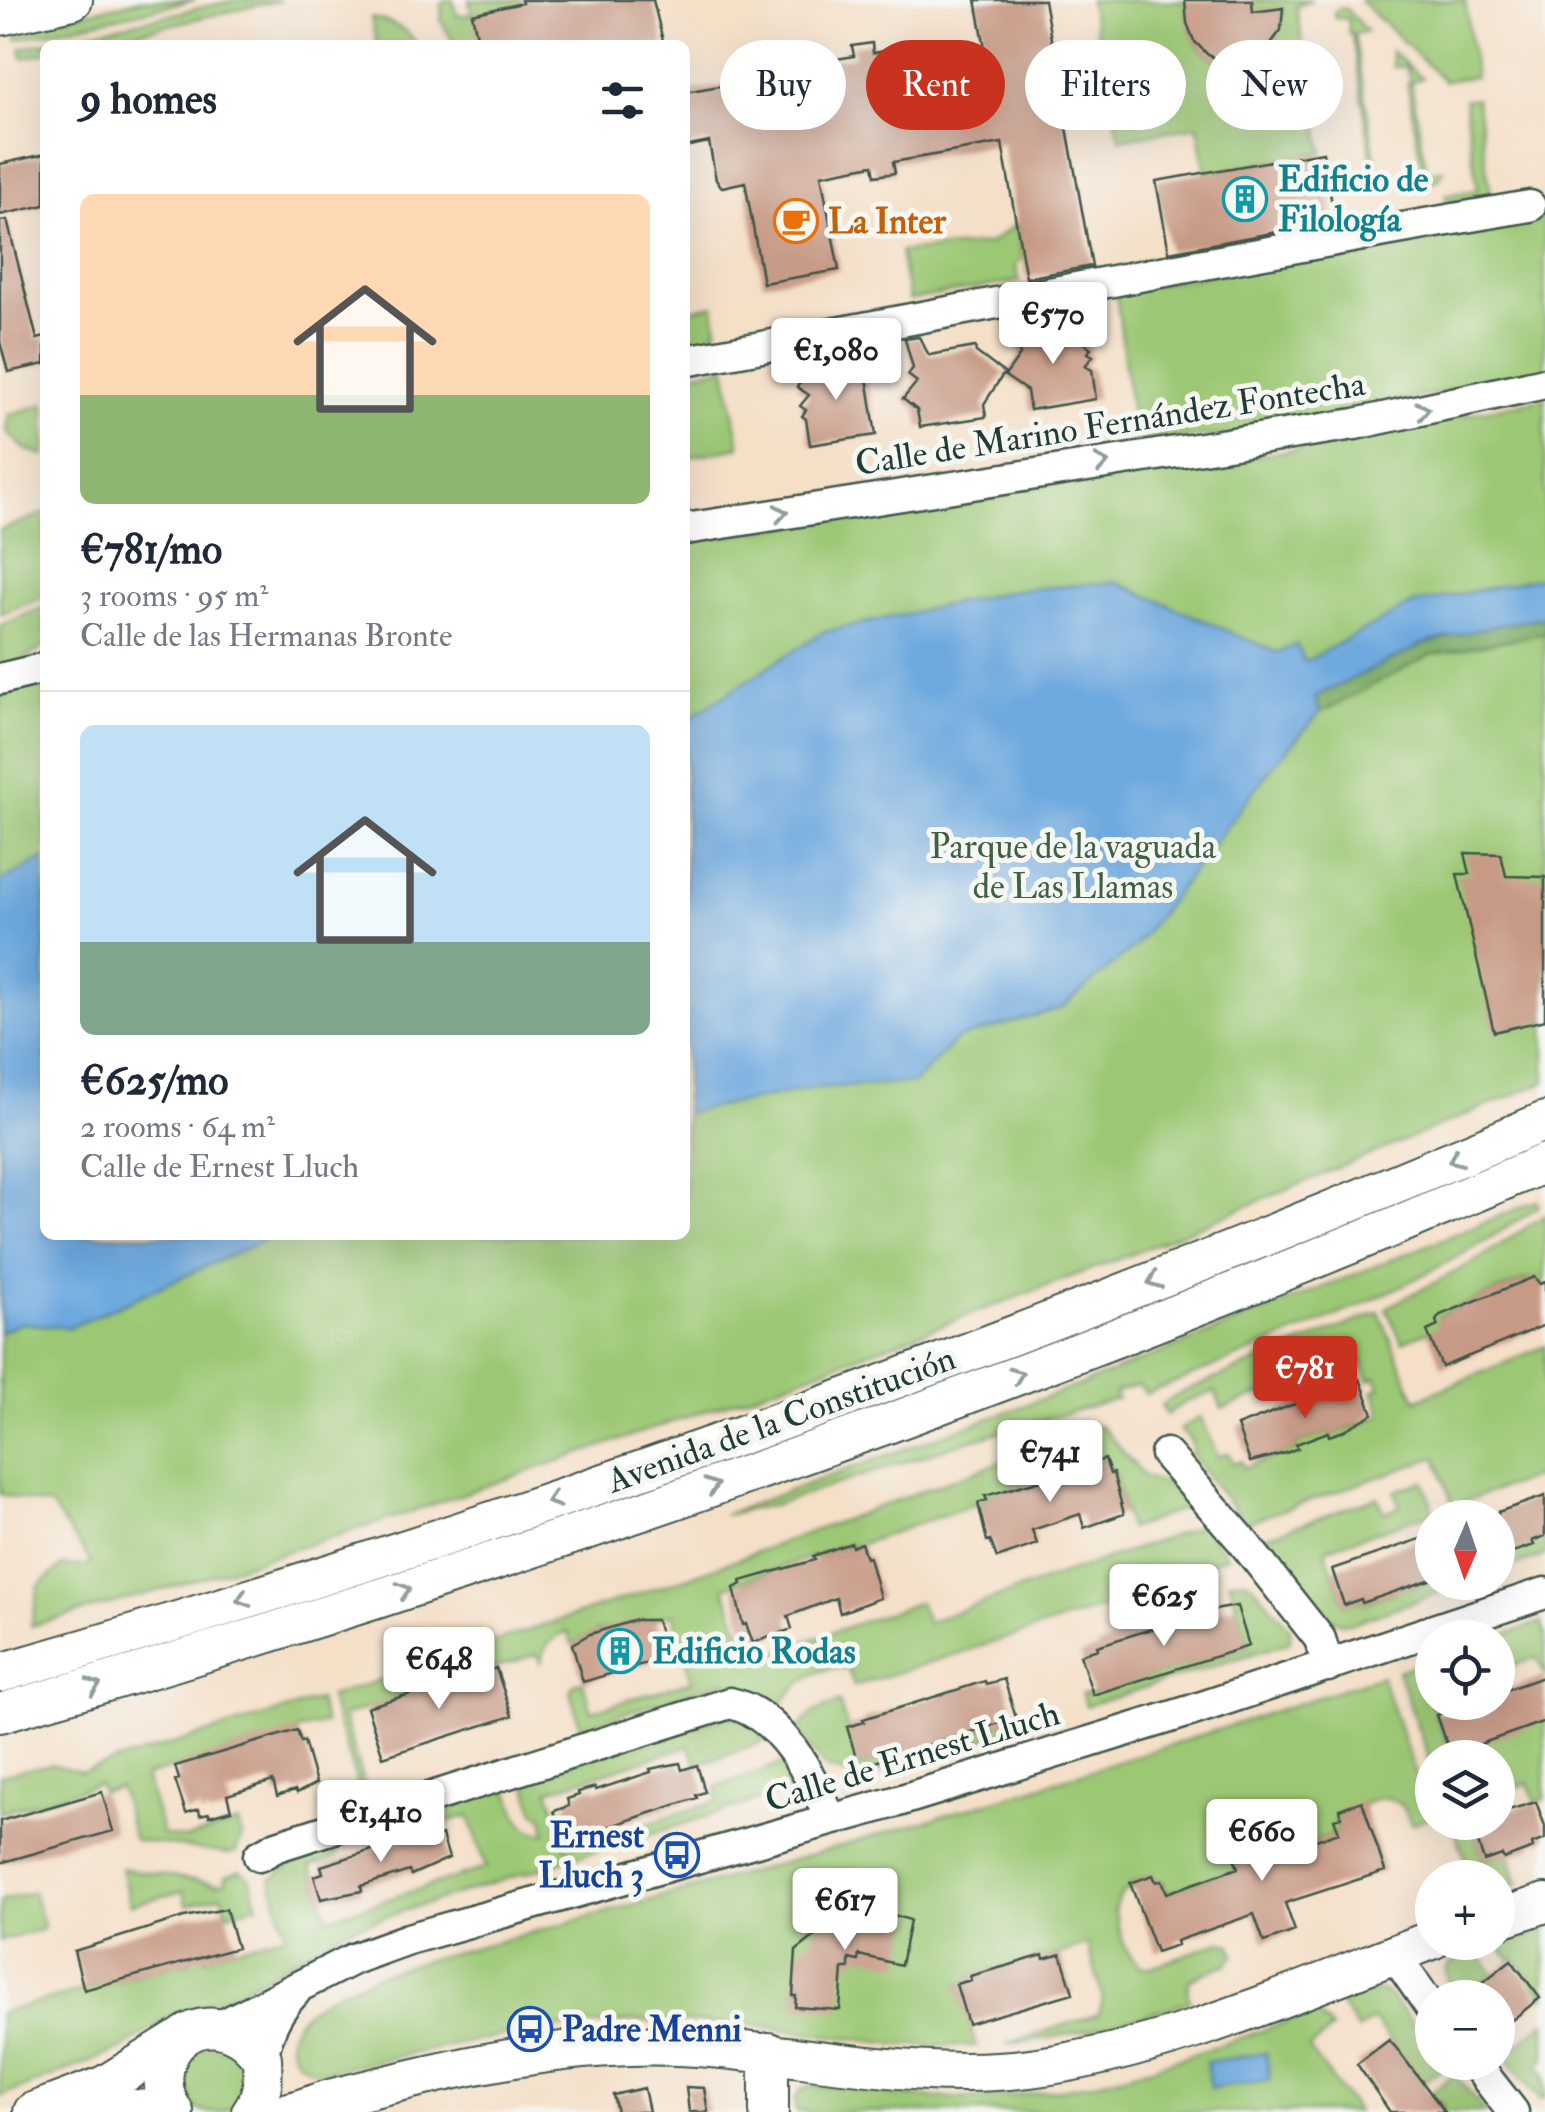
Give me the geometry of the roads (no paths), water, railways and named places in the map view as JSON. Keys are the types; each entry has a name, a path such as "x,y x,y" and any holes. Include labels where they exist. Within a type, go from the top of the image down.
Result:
{"main road":[{"path":"0,16 73,0"},
{"name":"Avenida de la Constitución","path":"0,1673 548,1502 768,1426 1118,1295 1545,1120"},
{"name":"Avenida de la Constitución","path":"0,1713 337,1612 781,1462 1132,1331 1545,1162"},
{"path":"1515,1912 1545,1902"},
{"path":"289,2112 500,2060 631,2046 769,2052 889,2068 996,2070 1060,2063 1180,2034 1415,1946"},
{"path":"33,2112 104,2085 198,2034 239,2036 262,2062 290,2084 328,2100"},
{"path":"173,2112 164,2097 162,2066 198,2034"},
{"path":"769,2052 769,2112"},
{"path":"251,2112 261,2096 262,2062"},
{"path":"84,2112 112,2108 173,2112"}],"street":[{"path":"690,359 1310,243 1530,206"},
{"name":"Calle de Marino Fernández Fontecha","path":"690,528 1355,424 1545,384"},
{"path":"0,679 40,669"},
{"path":"1166,1454 1240,1538 1320,1639 1328,1666"},
{"name":"Calle de Ernest Lluch","path":"198,2034 353,1959 408,1939 1120,1733 1545,1593"},
{"path":"260,1856 277,1846 730,1703 750,1709 789,1746 830,1820"},
{"path":"1394,1954 1415,1984"},
{"name":"Calle de Ernest Lluch","path":"262,2062 268,2030 278,2010 300,1986"},
{"path":"1488,2080 1513,2112"}],"water":[{"path":"1545,576 1545,617 1424,644 1315,697 1320,713 1276,762 1136,945 1062,1008 957,1039 914,1083 815,1088 690,1112 690,717 823,632 1015,590 1116,582 1278,653 1297,644 1304,662 1413,604"},
{"path":"40,861 40,1240 265,1240 69,1328 21,1323 0,1332 0,882"},
{"path":"1266,2053 1270,2080 1210,2088 1206,2062"}],"place":[{"name":"Edificio de Filología","path":"1245,199"},
{"name":"La Inter","path":"796,221"},
{"name":"Edificio Rodas","path":"620,1651"},
{"name":"Ernest Lluch 3","path":"677,1855"},
{"name":"Padre Menni","path":"530,2029"}],"park label":[{"name":"Parque de la vaguada de Las Llamas","path":"1073,866"}]}
